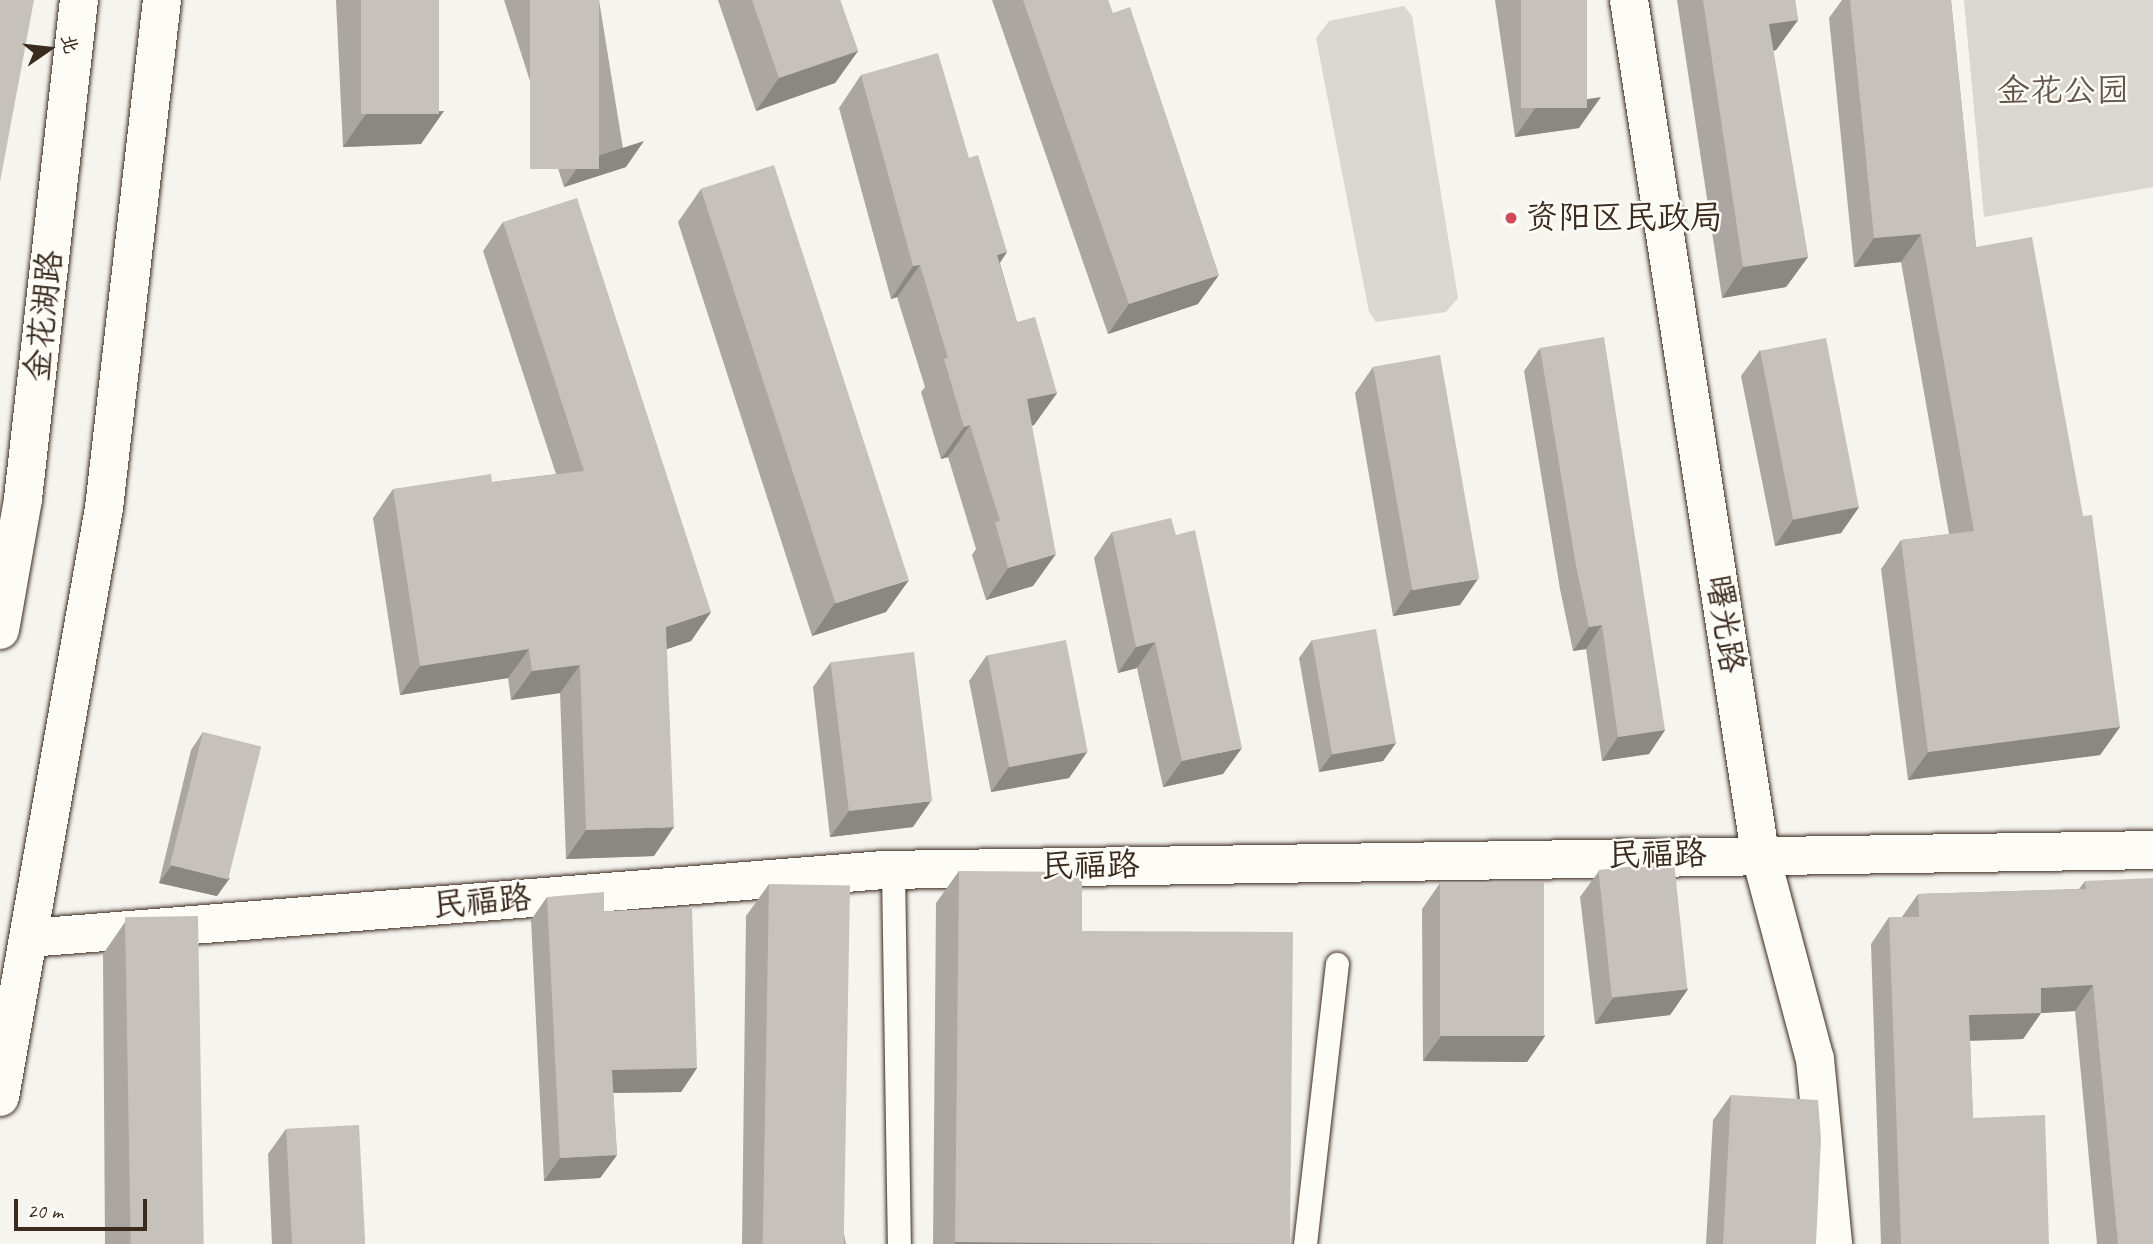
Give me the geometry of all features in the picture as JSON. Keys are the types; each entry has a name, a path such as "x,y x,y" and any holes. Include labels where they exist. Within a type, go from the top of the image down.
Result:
{"street":[{"name":"金花湖路","path":"0,630 23,499 79,0"},
{"path":"0,1097 104,508 162,0"},
{"name":"曙光路","path":"1629,0 1760,853 1815,1059 1833,1244"},
{"name":"民福路","path":"29,938 892,870 1760,853 2153,850"}],"lane":[{"path":"892,870 899,1244"},
{"path":"1305,1244 1337,964"}],"green space":[{"name":"金花公园","path":"1964,0 2153,0 2153,187 1984,217"},
{"path":"1404,6 1412,16 1458,298 1446,312 1376,322 1369,312 1316,38 1329,21"}],"building":[{"path":"0,0 34,0 0,182"},
{"path":"361,0 439,0 439,114 361,114"},
{"path":"530,0 599,0 599,169 530,169"},
{"path":"752,0 840,0 858,51 779,78"},
{"path":"1023,0 1108,0 1113,13 1130,7 1219,275 1129,304"},
{"path":"1521,0 1587,0 1587,108 1521,108"},
{"path":"1703,0 1795,0 1798,20 1769,24 1808,257 1743,267"},
{"path":"1850,0 1951,0 1976,247 2032,237 2083,516 2092,515 2120,727 1928,752 1901,540 1974,531 1921,234 1874,238"},
{"path":"938,53 969,158 978,155 1007,252 997,255 1017,322 1035,317 1057,393 1027,399 1056,554 1008,568 995,522 1000,521 970,425 964,427 944,359 948,358 920,265 913,266 861,75"},
{"path":"774,165 909,580 836,603 701,189"},
{"path":"577,198 711,612 666,627 674,827 586,830 580,665 532,671 529,649 420,666 393,489 491,474 492,482 584,471 503,222"},
{"path":"1604,337 1665,730 1618,737 1602,625 1589,627 1576,566 1540,348"},
{"path":"1826,338 1859,507 1793,520 1760,351"},
{"path":"1440,355 1479,579 1412,590 1373,367"},
{"path":"1171,518 1176,535 1195,530 1242,748 1182,761 1155,642 1136,647 1112,532"},
{"path":"1376,629 1396,743 1332,755 1312,640"},
{"path":"1066,640 1088,752 1009,767 987,655"},
{"path":"914,652 932,801 849,811 831,662"},
{"path":"203,732 261,747 228,879 170,865"},
{"path":"1674,862 1687,989 1612,997 1598,870"},
{"path":"959,871 1082,872 1082,931 1293,932 1290,1244 955,1242"},
{"path":"2153,878 2153,1244 2118,1244 2093,985 2041,988 2041,1013 1969,1015 1973,1118 2045,1115 2049,1244 1901,1244 1889,917 1919,917 1918,894 2086,889 2085,881"},
{"path":"1440,882 1544,882 1544,1036 1440,1036"},
{"path":"769,884 850,885 844,1244 763,1244"},
{"path":"604,892 604,911 692,908 697,1068 612,1070 617,1155 560,1158 547,897"},
{"path":"198,916 204,1244 131,1244 125,917"},
{"path":"1731,1095 1818,1100 1821,1139 1816,1244 1723,1244"},
{"path":"359,1125 365,1244 292,1244 286,1129"}],"place":[{"name":"资阳区民政局","path":"1511,218"}]}
